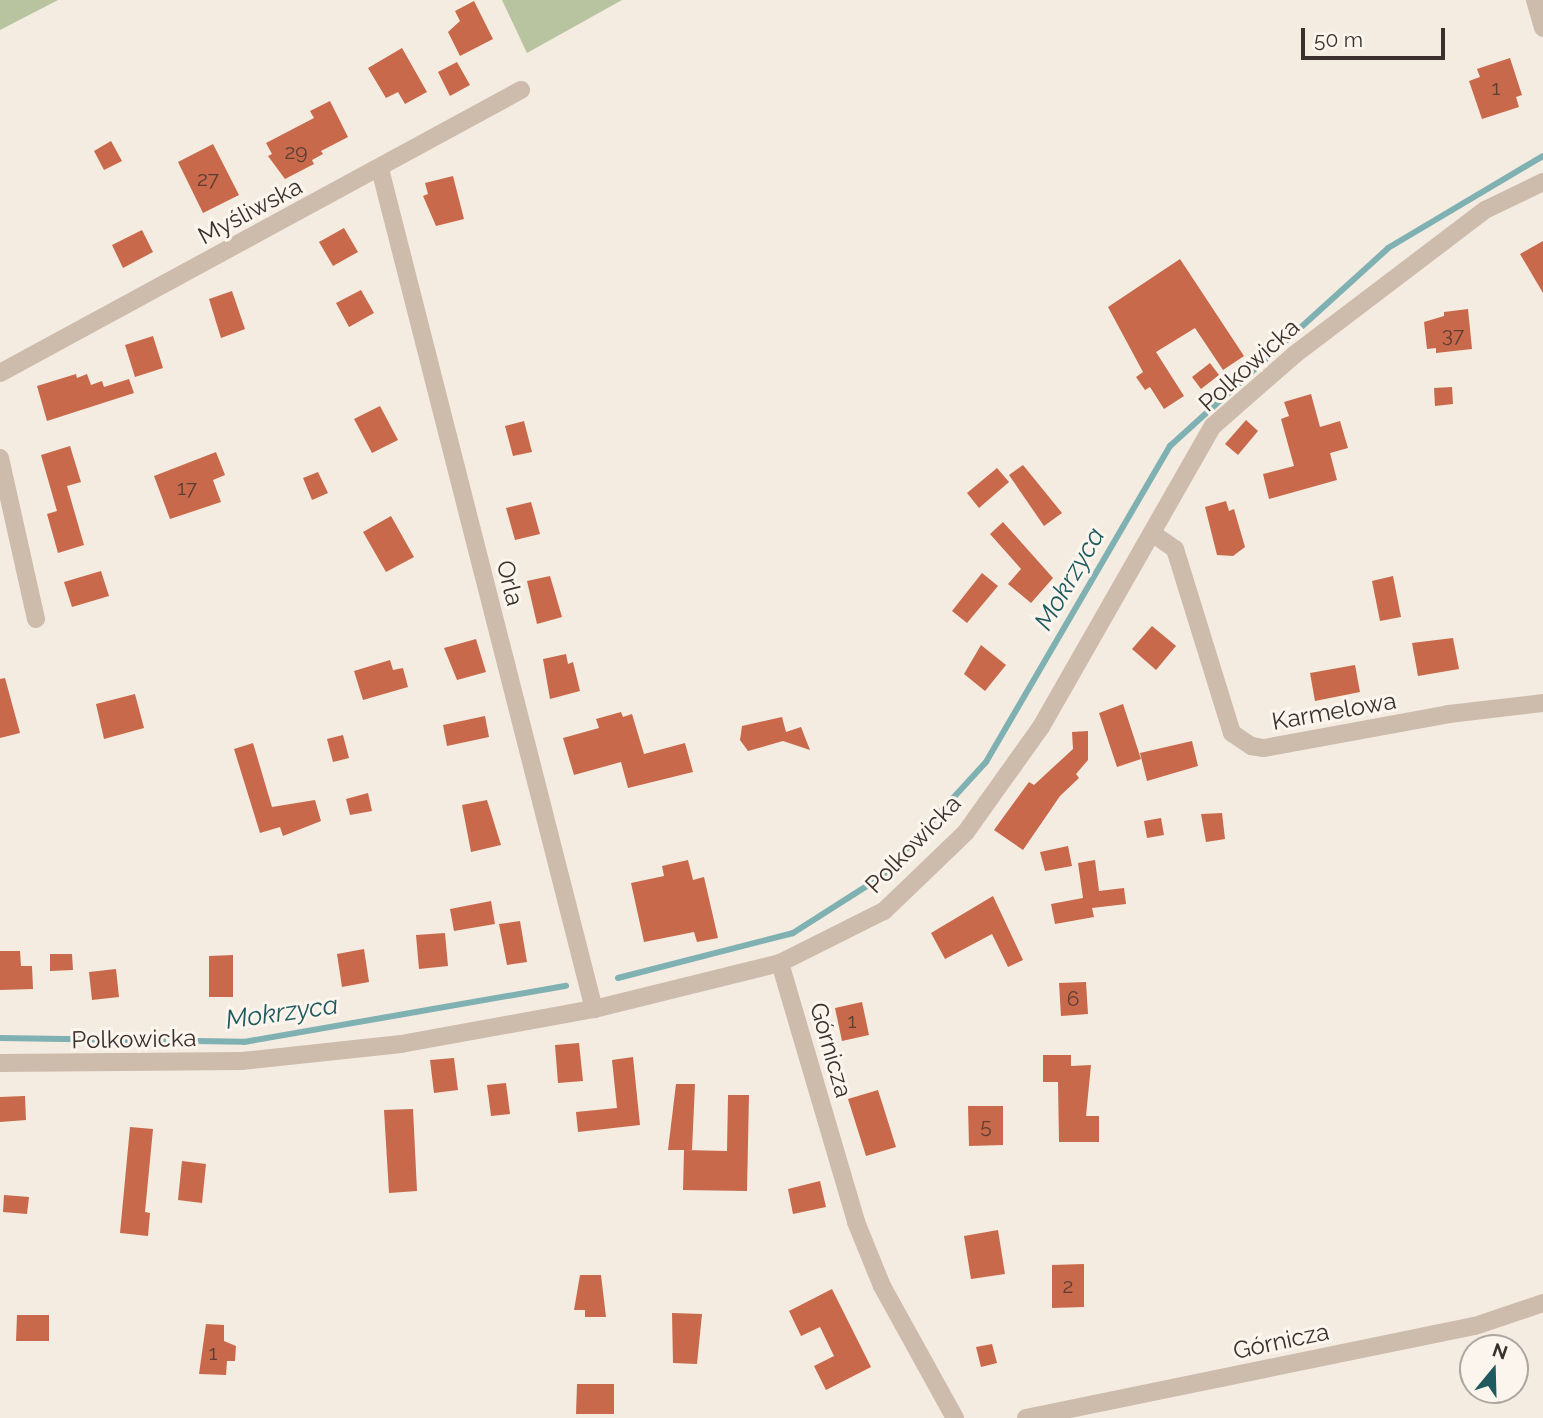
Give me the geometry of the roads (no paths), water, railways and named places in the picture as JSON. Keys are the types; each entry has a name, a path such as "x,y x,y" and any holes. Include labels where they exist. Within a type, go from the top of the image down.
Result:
{"street":[{"path":"1535,0 1543,28"},
{"name":"Myśliwska","path":"0,373 380,169 521,90"},
{"name":"Orla","path":"380,169 594,1009"},
{"name":"Polkowicka","path":"0,1063 97,1066 315,1056 594,1009 780,963 884,911 966,832 1041,727 1213,426 1294,355 1485,210 1543,182"},
{"path":"0,458 36,619"},
{"name":"Karmelowa","path":"1152,533 1175,549 1232,733 1251,746 1264,748 1449,714 1543,703"},
{"name":"Górnicza","path":"780,963 856,1222 882,1286 955,1418"},
{"name":"Górnicza","path":"1026,1418 1475,1326 1543,1303"}],"waterway":[{"name":"Mokrzyca","path":"618,978 793,933 881,877 986,762 1170,446 1388,248 1543,156"},
{"name":"Mokrzyca","path":"0,1038 244,1042 566,986"}]}
